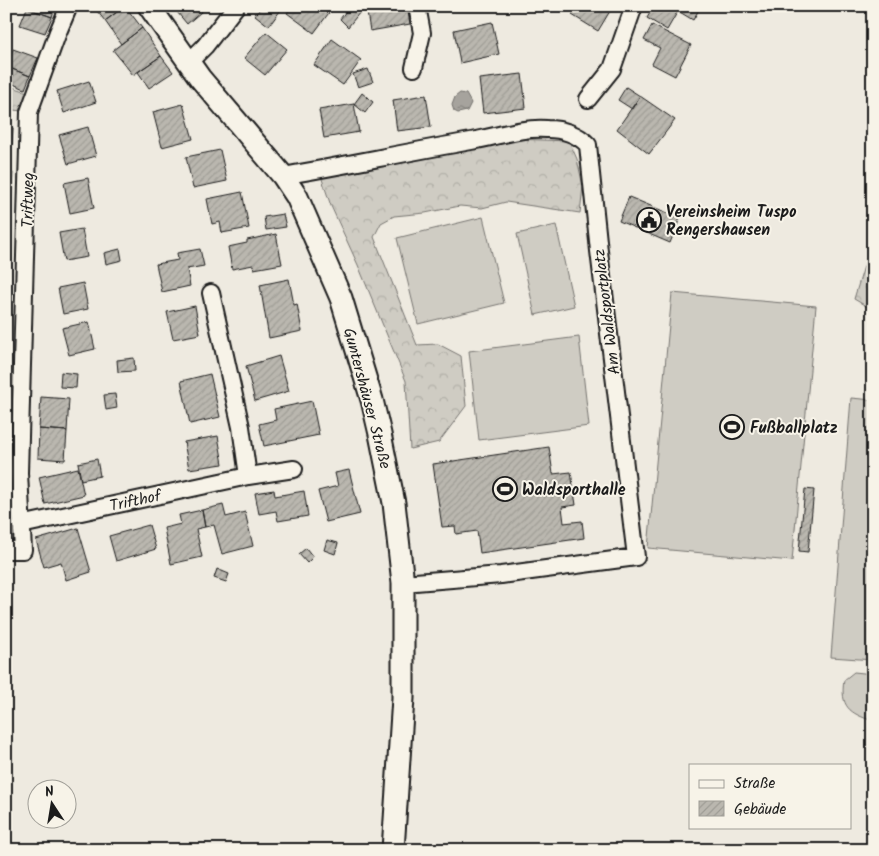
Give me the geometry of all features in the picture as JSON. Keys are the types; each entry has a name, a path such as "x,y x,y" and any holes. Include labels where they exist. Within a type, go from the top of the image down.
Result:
{"street":[{"name":"Triftweg","path":"14,550 21,525 19,473 29,112 69,6"},
{"name":"Guntershäuser Straße","path":"149,6 200,78 283,176 297,197 341,298 372,400 382,439 394,503 403,583 403,698 393,850"},
{"path":"189,62 205,46 236,6"},
{"path":"414,68 422,33 417,6"},
{"path":"588,99 612,69 634,6"},
{"name":"Am Waldsportplatz","path":"283,176 520,130 547,128 568,132 583,139 588,145 600,261 636,557 502,575 403,583"},
{"path":"211,292 241,427 248,476"},
{"name":"Trifthof","path":"21,525 248,476 294,469"}],"green space":[{"path":"6,85 34,94 29,112 6,109"},
{"path":"513,139 569,141 577,159 583,186 580,213 506,202 482,208 460,206 425,213 394,216 381,223 374,237 417,345 438,344 461,356 466,406 439,442 410,449 406,381 358,265 331,206 321,176"},
{"path":"483,217 504,303 418,324 397,238"},
{"path":"556,225 574,306 535,315 517,234"},
{"path":"868,253 873,254 873,310 854,299"},
{"name":"Fußballplatz","path":"672,293 816,306 792,561 648,548"},
{"path":"579,337 589,426 479,440 469,351"},
{"name":"Fußballplatz","path":"851,398 873,400 873,660 831,657"},
{"path":"6,456 12,456 9,543 6,543"},
{"path":"854,672 873,674 873,721 852,712 845,703 843,697 844,680"}],"water":[{"path":"460,93 466,94 471,103 467,111 458,113 454,111 452,105 455,97"}],"building":[{"path":"28,6 55,6 52,17 27,8"},
{"path":"93,6 125,6 105,21"},
{"path":"125,6 142,28 121,44 105,21"},
{"path":"172,6 208,6 187,24"},
{"path":"262,6 283,7 269,26 255,15"},
{"path":"292,6 334,6 314,33 287,13"},
{"path":"350,6 354,6 360,12 348,27 340,19"},
{"path":"366,6 407,6 410,24 370,31"},
{"path":"577,6 613,6 598,31 572,15"},
{"path":"654,6 701,6 693,20 678,11 667,30 647,18"},
{"path":"27,8 52,17 45,33 20,25"},
{"path":"492,22 499,54 460,63 454,30"},
{"path":"652,25 691,45 675,76 652,64 660,48 644,40"},
{"path":"142,28 161,56 133,75 113,50"},
{"path":"266,32 287,49 265,75 244,58"},
{"path":"332,39 361,60 343,85 314,65"},
{"path":"13,49 38,58 30,76 7,67"},
{"path":"161,56 173,72 149,88 138,72"},
{"path":"7,67 30,76 25,89 6,81"},
{"path":"368,69 373,82 358,87 353,74"},
{"path":"522,74 526,108 483,113 479,79"},
{"path":"89,81 96,102 64,113 57,91"},
{"path":"626,87 640,96 632,109 618,100"},
{"path":"362,93 373,102 365,113 354,104"},
{"path":"426,95 431,127 397,131 393,100"},
{"path":"640,96 675,120 649,154 617,129"},
{"path":"183,104 193,139 162,147 153,112"},
{"path":"354,104 359,132 324,138 319,110"},
{"path":"88,127 96,156 68,164 59,135"},
{"path":"6,128 13,128 11,156 6,156"},
{"path":"220,150 227,181 193,188 186,157"},
{"path":"6,172 13,173 11,204 6,203"},
{"path":"88,178 94,208 70,213 64,183"},
{"path":"242,192 249,228 222,233 220,222 212,224 207,199"},
{"name":"Vereinsheim Tuspo Rengershausen","path":"629,197 680,218 670,243 619,221"},
{"path":"283,214 286,227 266,230 264,217"},
{"path":"6,226 11,227 8,256 6,255"},
{"path":"82,229 87,257 64,261 59,233"},
{"path":"276,234 282,264 254,269 253,265 232,269 228,247 247,243 247,240"},
{"path":"120,249 122,260 106,264 104,253"},
{"path":"200,249 204,266 187,269 190,286 162,292 156,264 178,260 177,253"},
{"path":"289,279 294,305 297,304 302,331 269,338 260,285"},
{"path":"83,283 88,309 63,314 58,288"},
{"path":"195,306 200,334 173,339 167,312"},
{"path":"89,322 95,349 69,355 62,328"},
{"path":"279,356 289,391 255,401 246,366"},
{"path":"134,358 135,371 118,372 117,360"},
{"path":"61,372 77,374 76,388 60,387"},
{"path":"210,374 220,417 190,424 181,381"},
{"path":"115,394 117,408 106,410 104,395"},
{"path":"41,397 69,399 67,431 39,429"},
{"path":"312,401 319,435 264,446 259,424 276,420 274,409"},
{"path":"39,429 67,431 65,460 38,458"},
{"path":"218,436 223,464 189,469 184,442"},
{"name":"Waldsporthalle","path":"549,447 553,474 571,472 576,505 562,507 564,523 582,521 584,538 480,553 477,531 456,534 455,526 442,527 433,464"},
{"path":"97,459 100,476 81,480 78,463"},
{"path":"78,468 84,495 45,504 39,477"},
{"path":"349,470 360,514 326,522 318,491 338,486 335,473"},
{"path":"805,489 814,490 808,552 799,551"},
{"path":"274,490 275,496 304,491 308,516 278,521 276,511 259,514 255,493"},
{"path":"223,505 226,517 245,512 253,546 222,554 214,525 205,527 202,510"},
{"path":"202,510 205,527 196,529 202,557 171,564 164,528 181,524 179,515"},
{"path":"149,525 156,549 116,561 109,536"},
{"path":"78,528 91,572 66,580 61,562 44,567 36,540"},
{"path":"327,540 338,543 335,554 324,550"},
{"path":"306,548 313,557 307,563 299,554"},
{"path":"217,569 229,574 226,582 214,578"}],"place":[{"name":"Vereinsheim Tuspo Rengershausen","path":"649,220"},
{"name":"Fußballplatz","path":"732,427"},
{"name":"Waldsporthalle","path":"505,489"}]}
